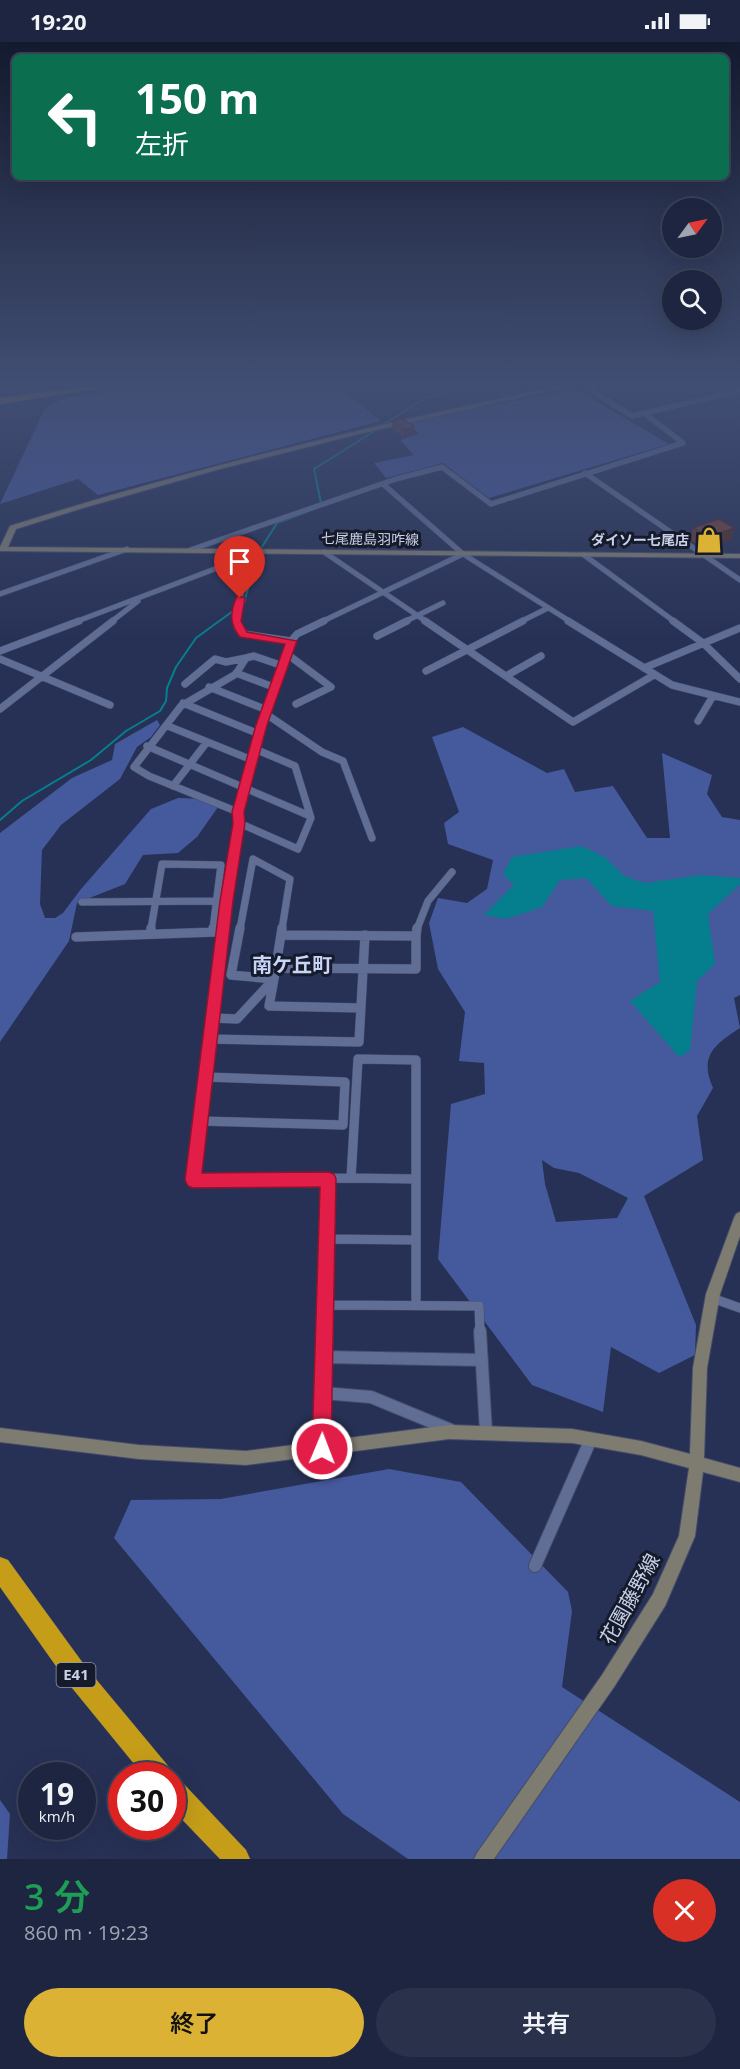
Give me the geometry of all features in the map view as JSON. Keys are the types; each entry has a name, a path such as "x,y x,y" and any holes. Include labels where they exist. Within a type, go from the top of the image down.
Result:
{"highway":[{"name":"E41","path":"0,1568 37,1624 114,1724 148,1762"},
{"path":"186,1805 237,1859"}],"street":[{"path":"1,550 14,528 133,489 200,472"},
{"path":"190,550 425,472"},
{"path":"448,472 491,504 592,472"},
{"path":"585,474 740,580"},
{"path":"383,484 463,554 654,675 672,684 740,702"},
{"path":"0,594 128,548"},
{"name":"七尾鹿島羽咋線","path":"1,550 128,548 740,556"},
{"path":"0,651 241,560 257,551"},
{"path":"257,551 237,609 237,627 244,634 291,641"},
{"path":"324,552 573,722 654,675"},
{"path":"416,1179 193,1180 223,932 239,823 238,812 259,734 291,641 297,634 463,554"},
{"path":"584,555 703,643 740,679"},
{"path":"0,709 146,596"},
{"path":"377,636 442,603"},
{"path":"426,671 548,608"},
{"path":"644,668 740,628"},
{"path":"287,654 331,687 296,704"},
{"path":"185,684 215,659 226,662 254,656 283,666"},
{"path":"506,676 541,656"},
{"path":"238,812 173,786 134,767 140,754 168,726 183,703 225,681 244,665 246,658"},
{"path":"0,659 110,705"},
{"path":"236,673 276,688"},
{"path":"210,687 267,712 322,752 344,761 372,838"},
{"path":"698,721 713,696"},
{"path":"183,703 259,734"},
{"path":"168,726 252,760"},
{"path":"173,786 207,742"},
{"path":"147,746 310,816"},
{"path":"239,823 298,849 310,816 295,766 255,749"},
{"path":"269,1006 274,979 290,879 253,859 231,975 274,979"},
{"path":"150,934 162,864 221,865 213,932"},
{"path":"275,968 416,969 416,930 429,899 452,872"},
{"path":"82,902 217,901"},
{"path":"76,937 223,932"},
{"path":"281,934 416,936"},
{"path":"210,1039 359,1042 365,935"},
{"path":"212,1018 237,1019 274,979"},
{"path":"250,1005 361,1008"},
{"path":"351,1178 358,1059 416,1060 416,1306"},
{"path":"200,1121 343,1125 345,1082 206,1077"},
{"path":"322,1449 328,1179"},
{"name":"花園藤野線","path":"483,1859 608,1681 659,1600 687,1536 697,1465 700,1368 712,1298 740,1218"},
{"path":"327,1239 416,1240"},
{"path":"712,1298 740,1308"},
{"path":"325,1305 479,1306 486,1432"},
{"path":"324,1357 482,1360"},
{"path":"323,1393 371,1397 456,1432"},
{"path":"0,1435 140,1452 246,1458 456,1432 486,1432 591,1439 641,1448 740,1475"},
{"path":"535,1566 591,1439"}],"shaded area":[{"path":"15,472 187,472 98,495 78,479 0,504"},
{"path":"381,472 410,472 386,478"},
{"path":"455,472 576,472 489,498"},
{"path":"157,720 160,725 151,737 137,747 120,779 61,825 42,850 40,904 45,918 55,918 63,913 151,809 178,798 208,799 218,807 197,837 178,853 143,855 125,884 77,903 69,941 0,1042 0,833 72,778 112,760 115,744"},
{"path":"463,727 547,773 564,769 575,792 613,786 647,838 670,838 662,753 712,775 707,794 722,817 740,820 740,995 734,998 740,1028 716,1046 709,1059 709,1077 713,1088 697,1116 703,1160 644,1196 696,1325 695,1355 659,1373 611,1347 603,1412 532,1385 438,1259 451,1104 485,1094 484,1063 459,1061 465,1012 438,969 429,923 438,898 467,903 487,889 493,860 448,844 444,823 459,812 432,737","holes":["542,1160 554,1168 579,1173 628,1198 617,1218 556,1222 545,1184"]},
{"path":"582,846 606,858 624,876 645,883 702,875 740,878 740,884 708,914 715,964 697,981 690,1051 679,1057 630,1001 660,982 653,911 612,906 586,878 560,880 542,907 506,919 484,915 514,885 503,874 512,857"},
{"path":"389,1469 461,1482 568,1592 572,1611 562,1687 740,1802 740,1859 408,1859 343,1814 114,1538 131,1500 221,1499"},
{"path":"0,1800 10,1814 7,1859 0,1859"}],"building":[{"path":"719,519 734,528 707,537 693,528"}],"waterway":[{"path":"315,472 321,503"},
{"path":"0,820 22,801 91,760 126,731 160,711 166,701 167,688 176,667 196,638 244,603 257,555 277,523 307,512"}],"place":[{"name":"ダイソー七尾店","path":"709,540"}],"district":[{"name":"南ケ丘町","path":"292,965"}],"route":[{"path":"240,598 236,621 237,627 244,634 291,641 257,740 238,812 239,823 226,901 193,1180 328,1179 322,1449"}]}
